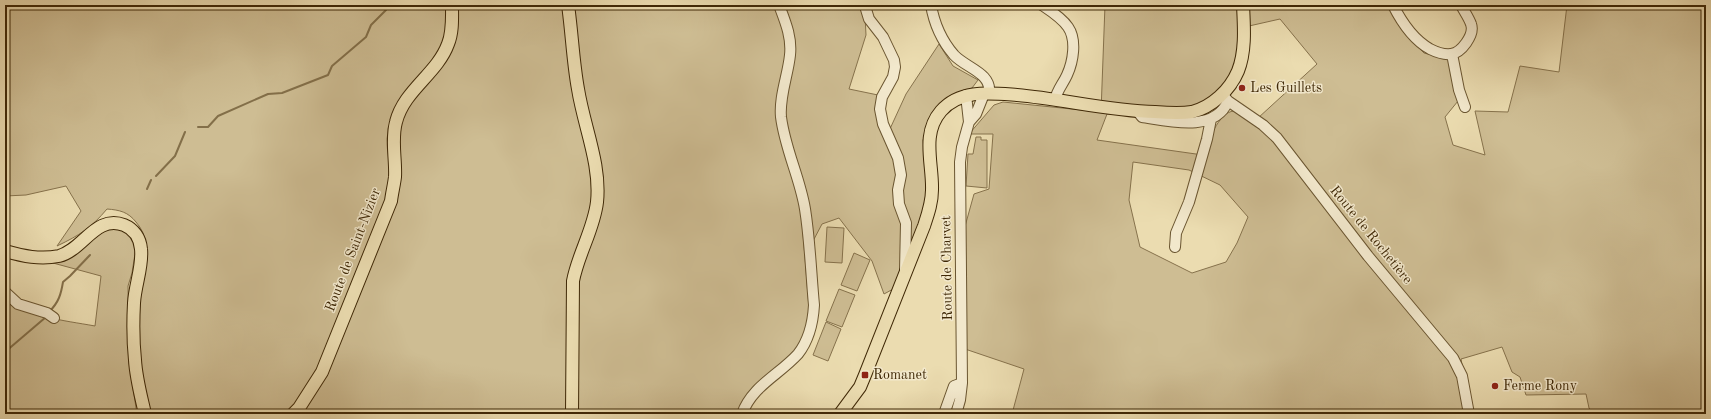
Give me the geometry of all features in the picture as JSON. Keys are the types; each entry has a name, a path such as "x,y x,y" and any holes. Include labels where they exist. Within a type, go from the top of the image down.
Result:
{"main road":[{"name":"Route de Saint-Nizier","path":"293,414 299,408 322,372 391,201 395,177 393,142 396,122 405,101 441,58 449,44 452,27 452,5"},
{"path":"568,5 578,88 598,184 595,212 577,262 573,280 572,414"},
{"path":"840,414 860,387 924,226 931,203 932,190 929,142 932,126 944,108 954,100 966,95 986,94 1025,96 1138,112 1190,112 1225,97 1236,75 1241,60 1244,40 1243,5"},
{"path":"5,251 40,258 60,255 76,246 98,227 114,223 128,226 133,230 137,236 141,250 134,300 133,325 135,361 145,414"}],"street":[{"path":"742,414 748,401 755,392 783,368 802,348 813,321 814,305 805,208 781,117 781,104 791,45 788,29 779,5"},
{"path":"931,5 936,24 944,40 957,57 980,73 987,80 990,86 986,94"},
{"path":"1042,5 1068,26 1073,40 1073,55 1069,70 1057,92 1055,100"},
{"path":"1393,5 1408,30 1429,48 1446,55 1460,50 1467,42 1471,29 1472,25 1461,5"},
{"path":"865,6 869,19 883,37 894,60 895,67 893,77 882,97 880,109 883,124 898,158 900,176 898,190 899,204 906,224 905,275"},
{"path":"1452,54 1459,90 1465,107"},
{"name":"Route de Charvet","path":"969,122 976,114 986,94"},
{"name":"Route de Charvet","path":"956,414 960,400 962,383 960,162 962,147 969,122 966,95"},
{"path":"1138,112 1142,117 1162,120 1192,122 1211,119 1222,112 1225,97"},
{"name":"Route de Rochetière","path":"1225,97 1263,125 1277,138 1368,256 1453,358 1462,376 1469,414"},
{"path":"1175,247 1176,233 1189,202 1207,139 1211,119"},
{"path":"5,292 18,304 47,313 54,318"},
{"path":"944,414 954,386 962,383"}],"shaded area":[{"path":"5,5 861,5 865,16 866,35 849,89 878,95 889,131 906,94 939,44 953,66 978,80 972,88 934,111 923,140 927,179 926,195 908,281 884,294 872,261 839,218 822,224 812,243 800,195 809,308 806,333 794,353 740,414 149,414 140,364 136,326 137,302 146,255 146,243 143,232 130,216 123,212 107,209 85,230 57,246 81,211 66,186 26,195 5,196"},
{"path":"1105,5 1387,5 1405,34 1424,53 1449,59 1458,101 1445,117 1453,145 1485,155 1475,111 1508,112 1520,66 1559,72 1567,5 1706,5 1706,414 1593,414 1589,408 1586,394 1526,395 1520,377 1512,372 1502,347 1461,359 1471,414 1012,414 1024,369 965,349 964,230 974,194 989,189 993,134 969,134 994,105 1003,102 1101,112","holes":["1280,19 1317,64 1258,118 1237,111 1228,113 1218,122 1203,155 1097,140 1107,114 1187,118 1209,112 1229,96 1249,26","1133,162 1189,170 1220,185 1248,217 1237,243 1226,262 1192,273 1140,247 1129,200"]},
{"path":"976,137 981,137 981,140 987,140 987,188 966,186 968,154 973,154"},
{"path":"827,227 844,228 842,263 825,262"},
{"path":"109,229 119,229 129,234 136,247 132,273 128,286 129,362 137,414 5,414 5,297 26,310 37,314 59,320 95,326 101,276 53,263 74,256 97,235"},
{"path":"854,253 870,260 857,291 841,285"},
{"path":"839,289 855,295 842,327 826,321"},
{"path":"826,322 841,329 828,361 813,355"}],"waterway":[{"path":"198,127 208,127 218,116 268,94 282,93 328,75 332,66 366,37 371,25 386,10 387,5"},
{"path":"156,176 175,156 185,132"},
{"path":"147,189 151,180"},
{"path":"49,312 59,298 63,282 90,255"},
{"path":"5,352 46,317"}],"place":[{"name":"Les Guillets","path":"1242,88"},
{"name":"Romanet","path":"865,375"},
{"name":"Ferme Rony","path":"1495,386"}]}
